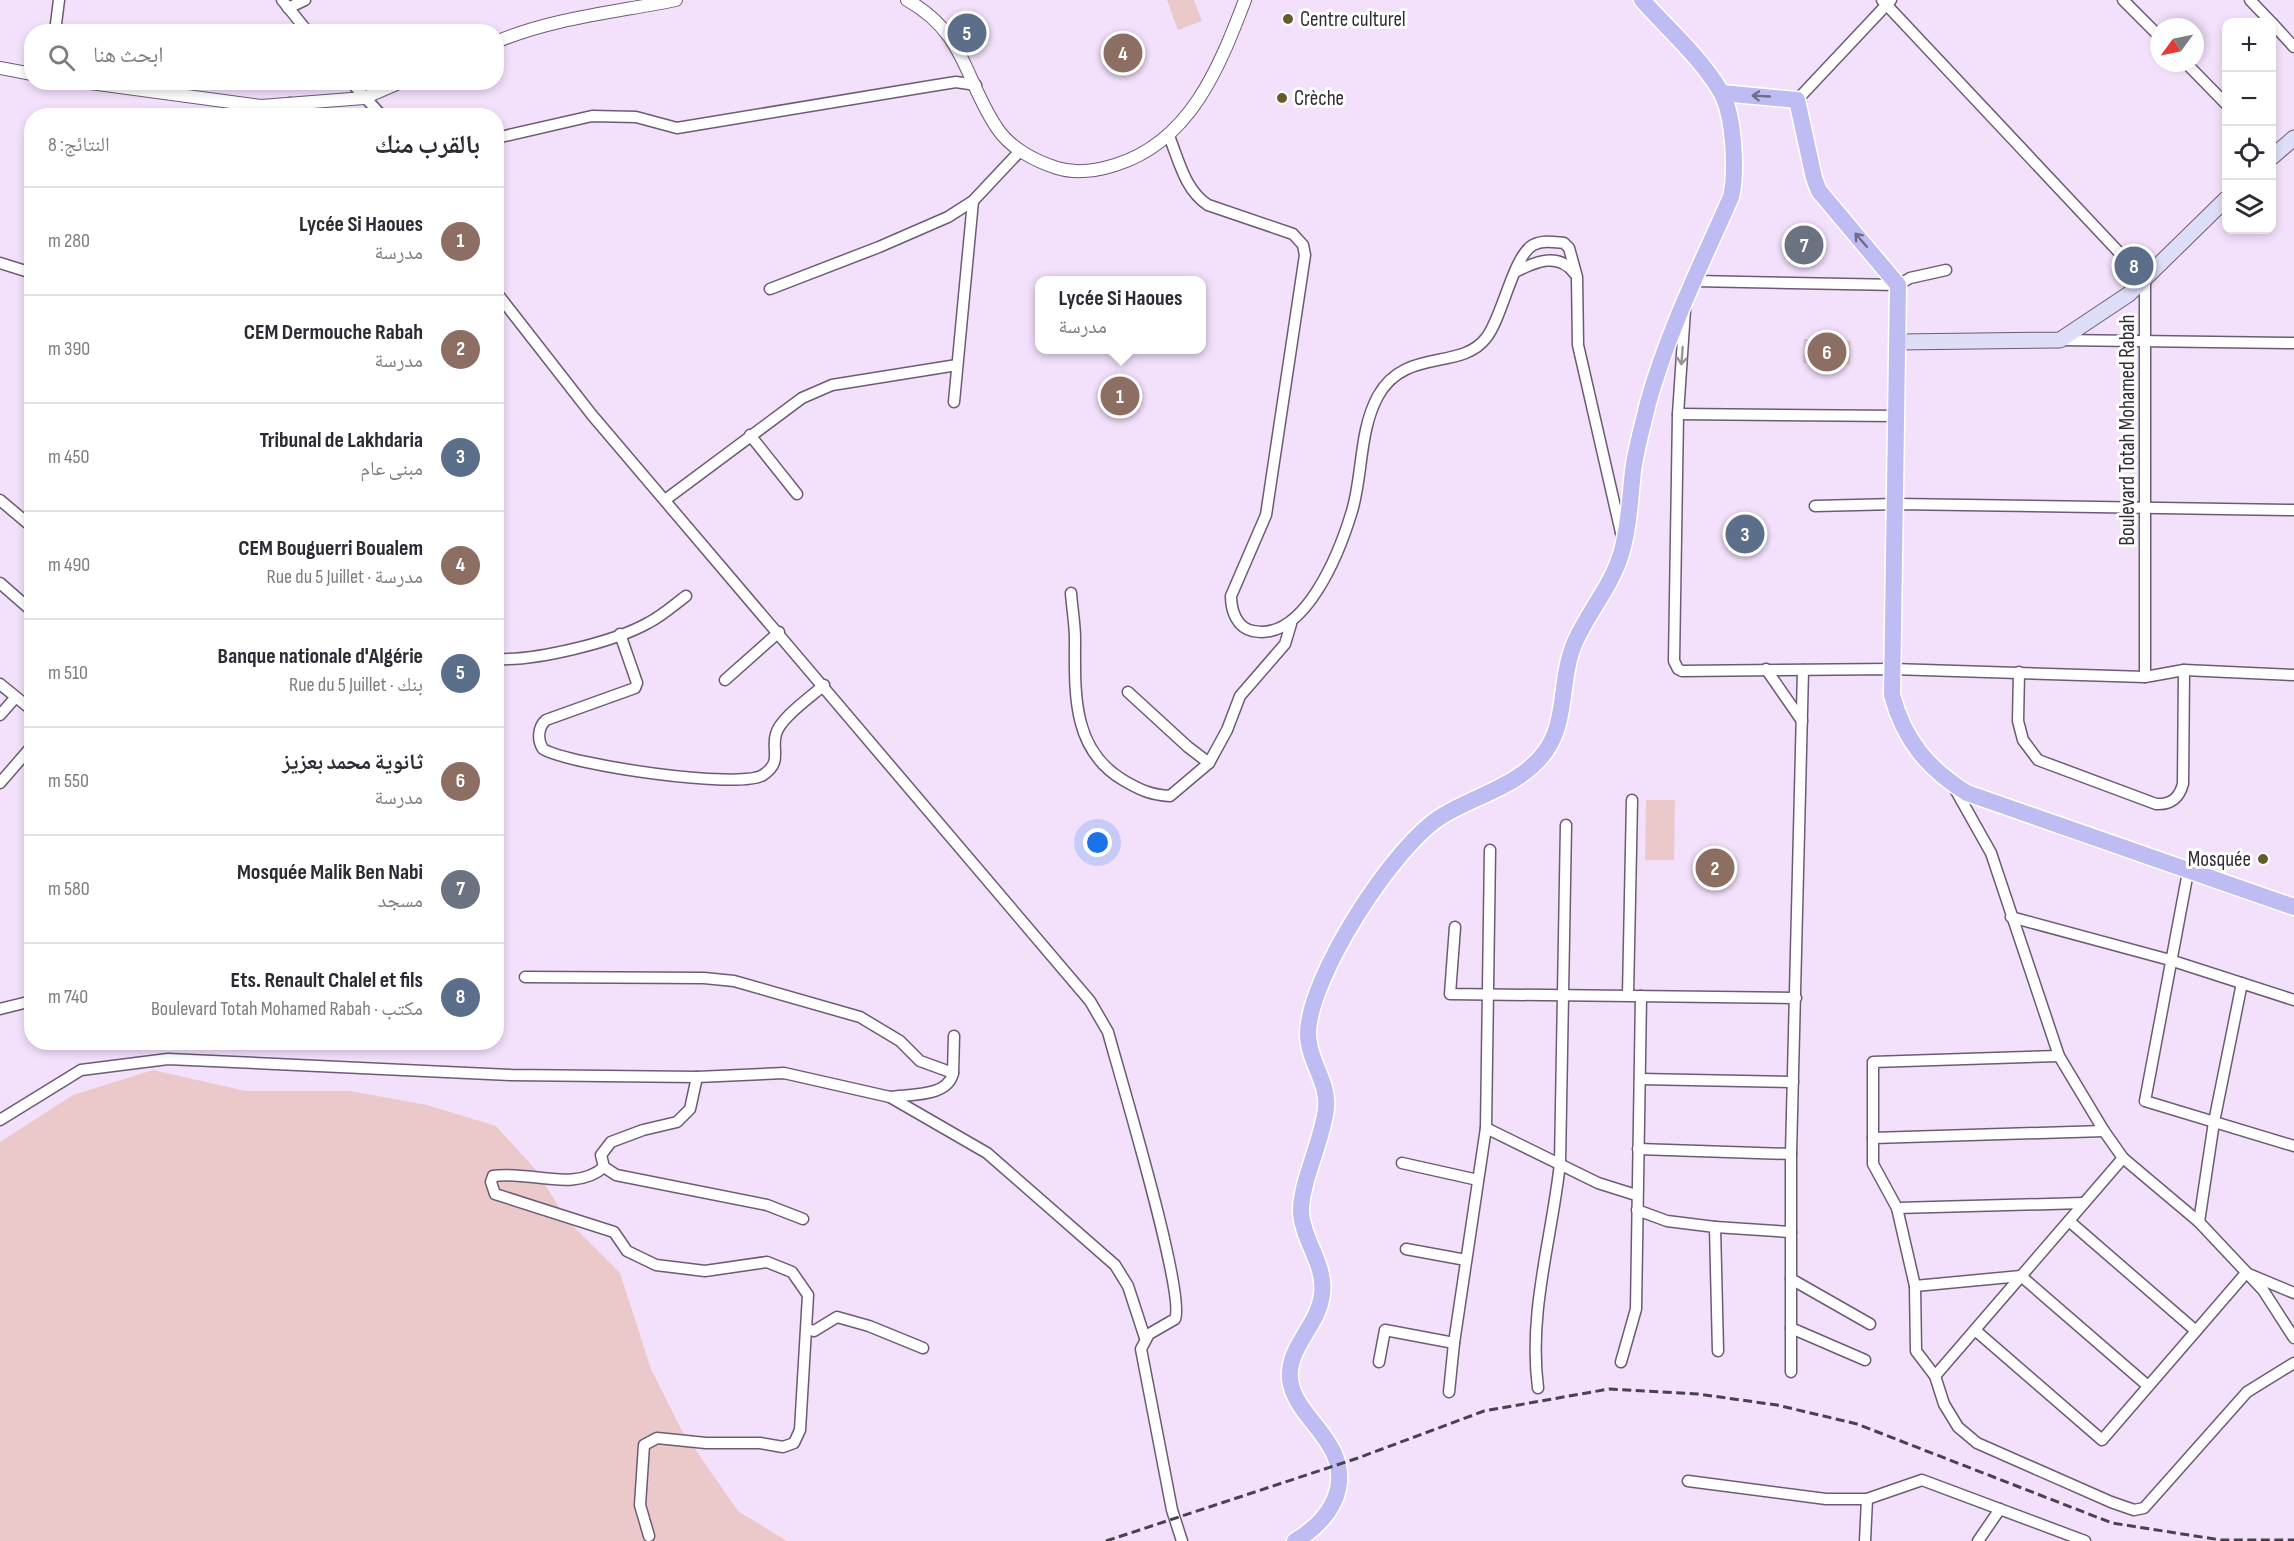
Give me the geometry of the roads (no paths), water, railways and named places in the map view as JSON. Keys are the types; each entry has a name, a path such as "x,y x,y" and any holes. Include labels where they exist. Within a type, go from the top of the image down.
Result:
{"main road":[{"path":"1295,1541 1314,1527 1324,1516 1334,1502 1338,1487 1334,1453 1296,1398 1290,1381 1297,1347 1314,1319 1322,1294 1322,1277 1301,1214 1327,1105 1308,1035 1316,996 1359,913 1414,837 1441,816 1528,772 1557,734 1565,679 1574,643 1601,600 1621,554 1634,465 1648,404 1668,336 1695,281 1731,197 1735,178 1732,135 1722,93 1701,65 1642,0"},
{"path":"1722,93 1797,100 1819,191 1898,285 1898,416 1892,695 1898,718 1925,762 1952,784 1987,801 2294,907"},
{"path":"2276,151 2294,138"},
{"path":"1899,342 2060,340 2108,310 2145,280 2222,203"}],"street":[{"path":"56,24 59,0"},
{"path":"301,24 285,4 305,0"},
{"path":"504,39 547,26 676,0"},
{"path":"907,0 944,28 961,53 997,130 1020,151 1065,171 1095,171 1127,161 1154,148 1169,136 1192,109 1214,77 1245,0"},
{"path":"2123,0 2150,27"},
{"path":"2250,0 2266,18"},
{"path":"1797,100 1887,2 2145,280"},
{"path":"2276,28 2294,47"},
{"path":"0,69 24,73"},
{"path":"2195,72 2222,100"},
{"path":"504,136 592,116 636,117 677,128 956,82 976,84"},
{"path":"142,90 261,106 364,98 382,90"},
{"path":"358,90 374,108"},
{"path":"287,108 290,104"},
{"path":"1169,136 1189,188 1198,198 1208,205 1293,234 1303,245 1305,255 1266,515 1231,596 1232,609 1237,621 1248,630 1269,632 1291,624 1305,610 1330,565 1352,512 1368,423 1378,396 1403,369 1479,347 1488,336 1515,272 1528,248 1545,241 1564,243 1569,248 1577,277 1578,345 1623,542"},
{"path":"770,289 879,248 948,217 973,201 1020,151"},
{"path":"954,402 973,201"},
{"path":"1515,272 1543,260 1561,261 1569,266 1577,277"},
{"path":"0,263 24,270"},
{"path":"1695,281 1898,285 1907,279 1946,270"},
{"name":"Boulevard Totah Mohamed Rabah","path":"2145,280 2147,508 2145,677"},
{"path":"1686,299 1678,414 1674,661 1677,669 1682,671 1892,669 2145,677 2184,670 2294,675"},
{"path":"504,302 592,415 779,632 1090,1001 1108,1032 1164,1238 1178,1306 1171,1323 1153,1331 1145,1338"},
{"path":"2060,340 2294,343"},
{"path":"665,500 802,398 832,385 957,365"},
{"path":"1678,414 1898,416"},
{"path":"750,435 797,494"},
{"path":"0,500 24,520"},
{"path":"1815,506 1896,504 2294,510"},
{"path":"0,583 24,604"},
{"path":"1071,593 1075,638 1073,679 1077,712 1090,748 1113,774 1149,795 1170,796 1209,763 1227,730 1240,696 1285,644 1291,624"},
{"path":"504,659 530,658 573,649 620,634 650,622 686,596"},
{"path":"725,680 779,632"},
{"path":"620,634 637,683 635,688 546,720 541,724 539,736 543,749 564,759 608,767 724,781 753,780 765,774 775,760 775,735 780,725 824,685"},
{"path":"1766,669 1802,722"},
{"path":"1791,1372 1791,1154 1803,670"},
{"path":"2019,672 2018,721 2023,740 2038,760 2164,805 2171,803 2181,793 2183,784 2184,670"},
{"path":"0,684 24,704"},
{"path":"1128,692 1188,747 1209,763"},
{"path":"0,715 15,698"},
{"path":"0,783 24,755"},
{"path":"1952,784 1991,853 2059,1056 2104,1131 2123,1158 2199,1222 2263,1290 2294,1338"},
{"path":"1628,995 1632,800"},
{"path":"1538,1388 1534,1359 1534,1326 1555,1211 1560,1163 1566,825"},
{"path":"1449,1392 1454,1343 1486,1128 1490,850"},
{"path":"2188,872 2145,1101 2294,1146"},
{"path":"2011,917 2170,960 2294,1000"},
{"path":"1455,927 1450,994 1796,998"},
{"path":"525,977 704,978 734,981 860,1017 900,1041 920,1061 953,1073"},
{"path":"2199,1222 2214,1122 2242,983"},
{"path":"1621,1362 1636,1309 1636,1195 1641,996"},
{"path":"0,1009 24,1003"},
{"path":"890,1097 944,1089 951,1082 953,1073 954,1036"},
{"path":"2059,1056 1873,1062 1874,1164 1896,1208 1916,1286 1916,1351 1935,1376 1944,1404 1958,1427 1977,1443 2134,1510 2144,1508 2151,1502 2247,1392 2294,1363"},
{"path":"0,1120 81,1070 168,1059 510,1075 697,1077 784,1073 890,1097 987,1153 1106,1257 1128,1286 1145,1338 1142,1355 1172,1510 1182,1541"},
{"path":"697,1077 690,1109 677,1122 643,1130 611,1142 601,1155 604,1167 616,1175 767,1205 803,1219"},
{"path":"1640,1079 1793,1082"},
{"path":"1486,1128 1598,1183 1636,1195"},
{"path":"1873,1138 2104,1131"},
{"path":"1638,1149 1791,1154"},
{"path":"1935,1376 2123,1158"},
{"path":"1402,1162 1478,1180"},
{"path":"604,1167 595,1175 572,1179 506,1174 493,1176 491,1182 495,1194 614,1232 627,1251 656,1265 705,1270 768,1262 792,1272 808,1295 800,1430 794,1443 783,1447 760,1443 706,1443 657,1438 644,1445 640,1505 649,1536"},
{"path":"1896,1208 2084,1203"},
{"path":"1637,1210 1667,1221 1791,1232"},
{"path":"2068,1221 2196,1331"},
{"path":"1715,1227 1718,1350"},
{"path":"1406,1249 1466,1260"},
{"path":"1974,1330 2102,1440 2246,1273"},
{"path":"2246,1273 2294,1293"},
{"path":"1916,1286 2021,1276 2148,1386"},
{"path":"1791,1279 1870,1324"},
{"path":"807,1329 814,1331 837,1317 901,1337 923,1348"},
{"path":"1791,1328 1865,1360"},
{"path":"1379,1362 1385,1330 1454,1343"},
{"path":"1688,1481 1826,1499 1867,1499 1922,1480 2085,1541"},
{"path":"1865,1541 1867,1499"},
{"path":"1978,1541 2000,1509"},
{"path":"1179,1529 1190,1541"}],"railway":[{"path":"1106,1541 1358,1458 1484,1411 1609,1389 1698,1394 1777,1405 1857,1424 2112,1523 2221,1540 2294,1540"}],"place":[{"name":"Centre culturel","path":"1288,19"},
{"name":"Banque nationale d'Algérie","path":"967,33"},
{"name":"CEM Bouguerri Boualem","path":"1123,53"},
{"name":"Crèche","path":"1282,98"},
{"name":"Mosquée Malik Ben Nabi","path":"1804,245"},
{"name":"Ets. Renault Chalel et fils","path":"2134,266"},
{"name":"ثانوية محمد بعزيز","path":"1827,352"},
{"name":"Lycée Si Haoues","path":"1120,396"},
{"name":"Tribunal de Lakhdaria","path":"1745,534"},
{"name":"Mosquée","path":"2263,859"},
{"name":"CEM Dermouche Rabah","path":"1715,868"}]}
